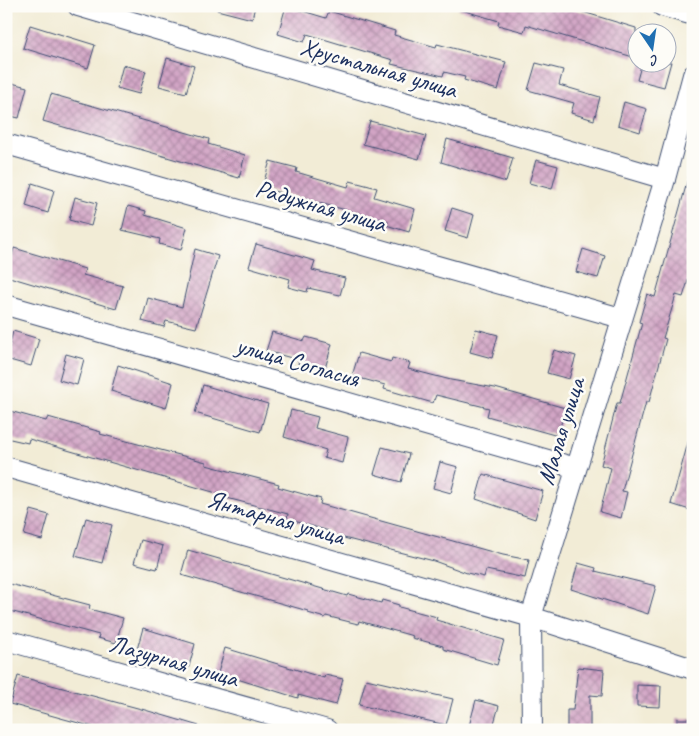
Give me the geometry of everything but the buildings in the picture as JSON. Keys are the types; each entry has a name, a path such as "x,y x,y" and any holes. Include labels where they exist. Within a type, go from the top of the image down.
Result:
{"street":[{"name":"Хрустальная улица","path":"78,6 665,178"},
{"path":"662,6 693,15"},
{"name":"Малая улица","path":"532,730 531,617 665,178 693,75"},
{"name":"Радужная улица","path":"6,144 622,318"},
{"name":"улица Согласия","path":"6,305 576,468"},
{"name":"Янтарная улица","path":"6,467 531,617"},
{"path":"531,617 693,669"},
{"name":"Лазурная улица","path":"6,640 327,730"}]}
